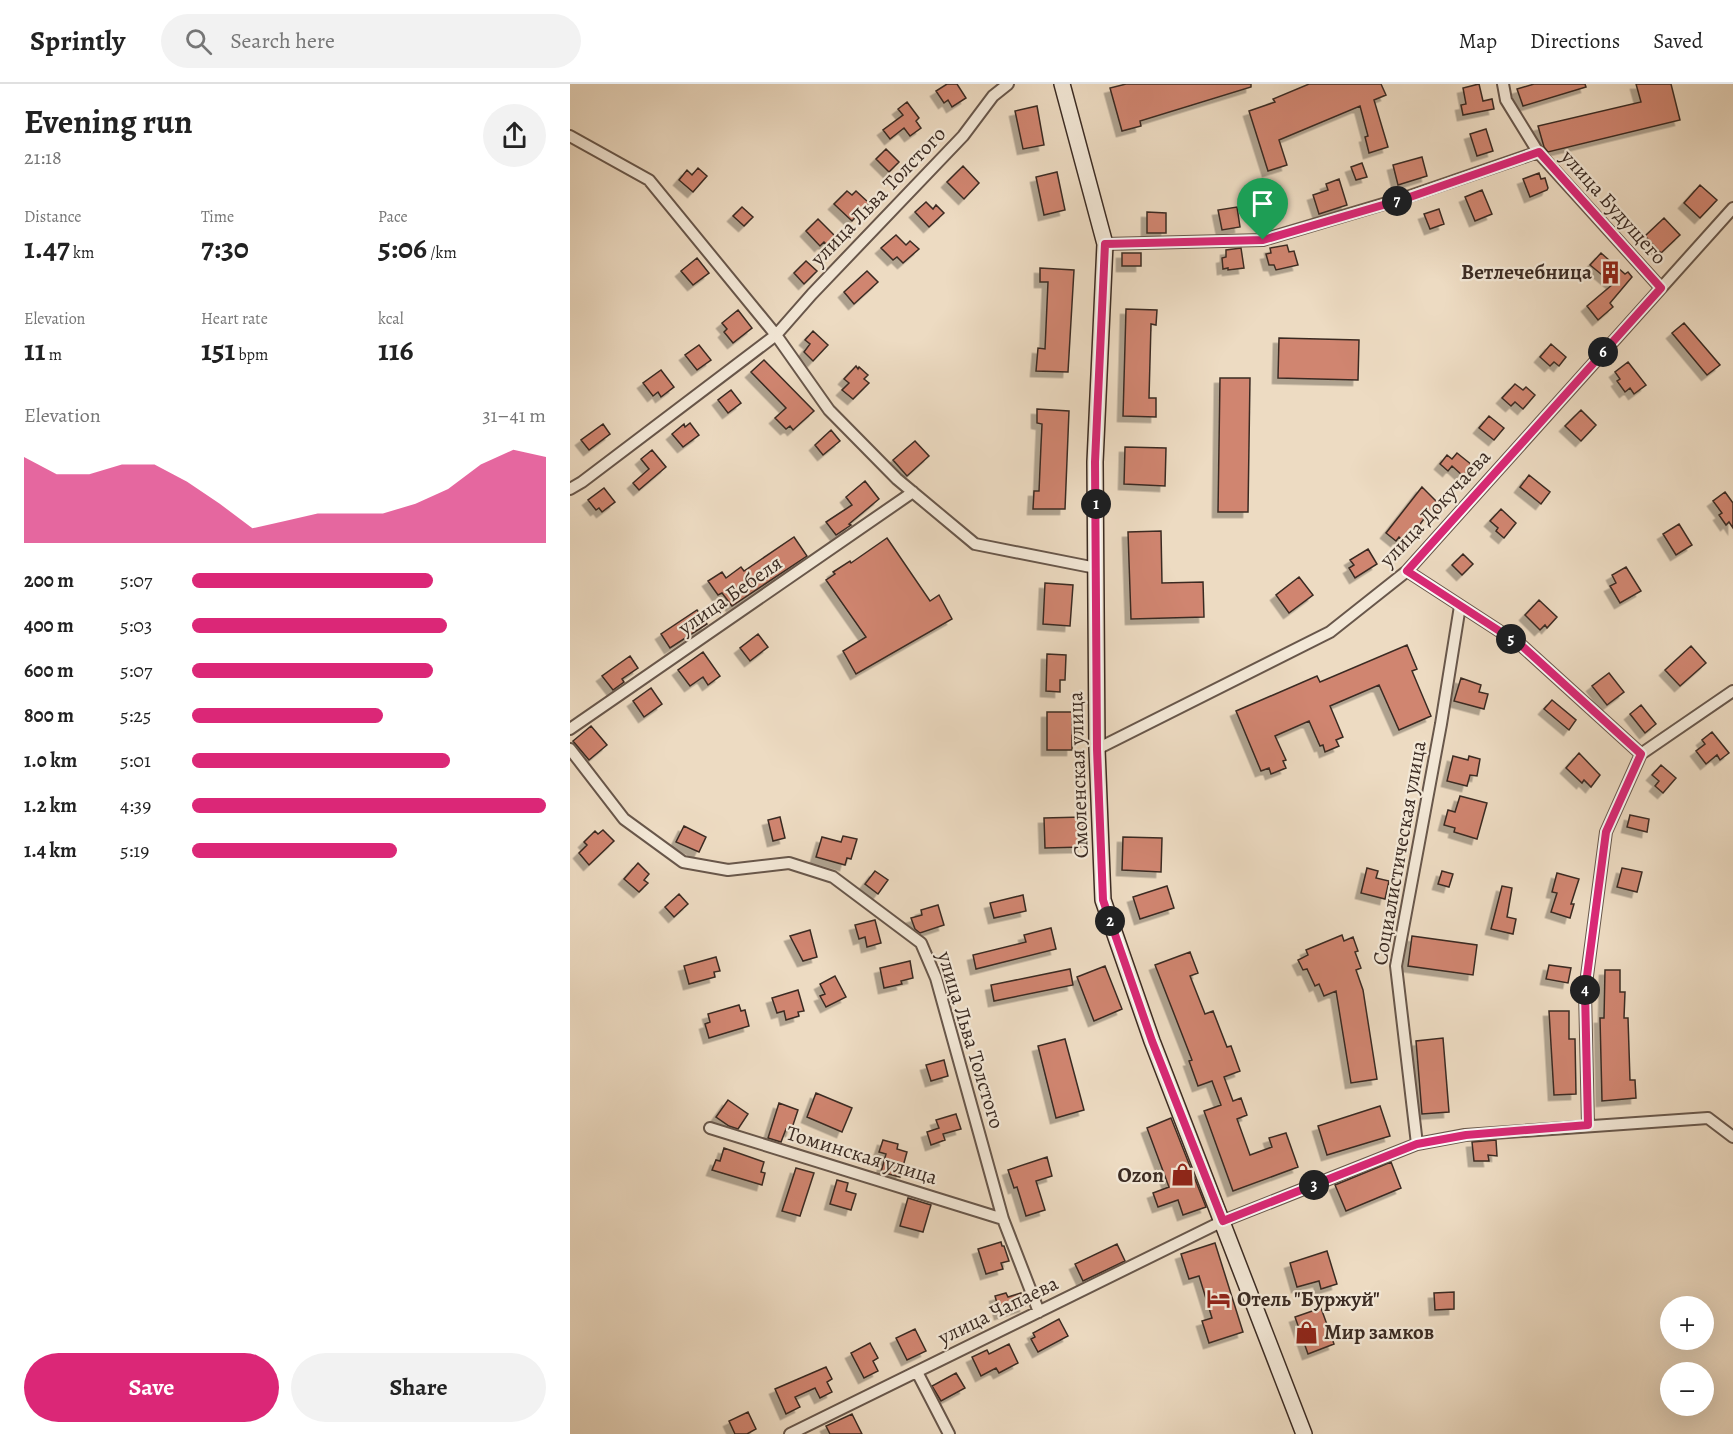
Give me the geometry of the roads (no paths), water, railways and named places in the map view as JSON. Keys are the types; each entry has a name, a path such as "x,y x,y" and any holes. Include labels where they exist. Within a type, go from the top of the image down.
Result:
{"main road":[{"name":"Смоленская улица","path":"1062,84 1105,244 1095,462 1097,749 1103,900 1152,1041 1304,1434"}],"street":[{"name":"улица Льва Толстого","path":"570,489 776,334 963,136 993,96 1008,84"},
{"name":"улица Будущего","path":"1503,84 1506,100 1539,152 1661,288"},
{"path":"570,136 649,180 776,334 829,410 897,479 975,544 1096,568"},
{"name":"улица Будущего","path":"1105,244 1263,240 1407,198 1539,152"},
{"name":"улица Докучаева","path":"1097,749 1329,632 1407,571 1733,208"},
{"name":"улица Бебеля","path":"570,729 913,492"},
{"path":"1407,571 1521,645 1641,754"},
{"name":"Социалистическая улица","path":"1417,1144 1396,966 1441,724 1460,606"},
{"path":"1588,1125 1585,991 1606,832 1641,754 1733,691"},
{"name":"улица Льва Толстого","path":"570,749 624,819 683,862 728,870 789,863 833,877 921,943 936,978 1003,1219 1039,1312"},
{"name":"улица Чапаева","path":"790,1434 1223,1221 1417,1144 1466,1135 1708,1118 1733,1137"},
{"name":"Томинская улица","path":"710,1128 1003,1219"},
{"path":"916,1372 949,1434"}],"place":[{"name":"Ветлечебница","path":"1610,272"},
{"name":"Ozon","path":"1182,1175"},
{"name":"Отель \"Буржуй\"","path":"1219,1299"},
{"name":"Мир замков","path":"1306,1332"}]}
